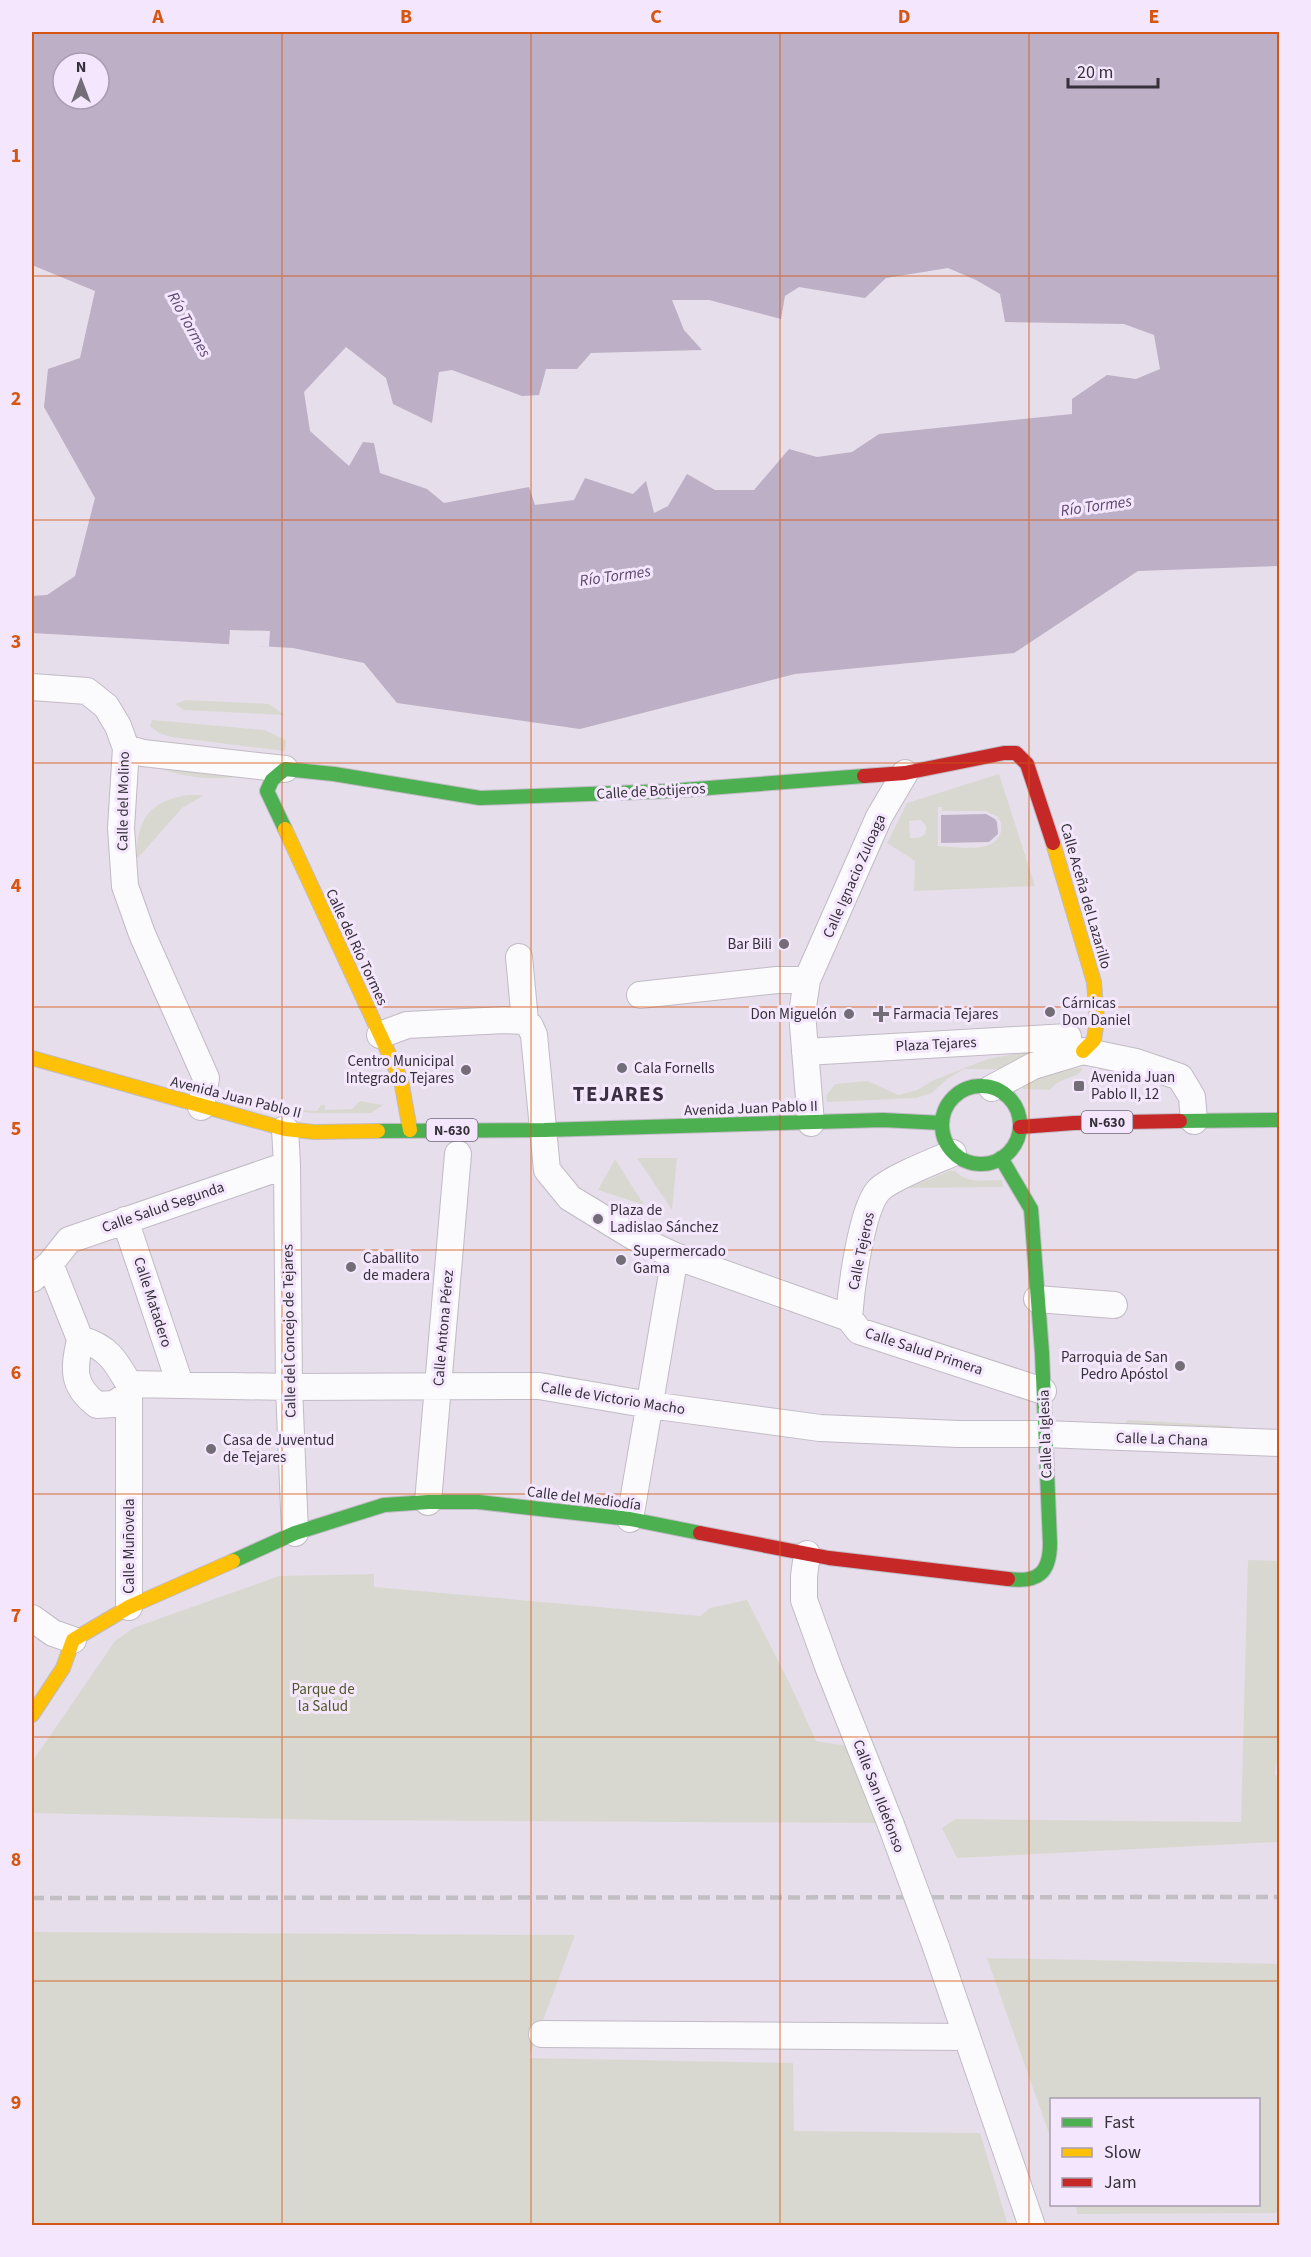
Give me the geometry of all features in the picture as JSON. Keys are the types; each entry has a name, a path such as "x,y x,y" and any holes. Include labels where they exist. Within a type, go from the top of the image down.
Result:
{"main road":[{"name":"Calle de Botijeros","path":"279,774 334,774 480,798 669,791 905,773 1004,753 1016,753"},
{"name":"Calle Aceña del Lazarillo","path":"1016,753 1027,765 1037,790 1094,982 1097,1020 1094,1040 1075,1044"},
{"name":"Calle del Río Tormes","path":"279,774 267,791 401,1080 410,1130"},
{"name":"Avenida Juan Pablo II","path":"32,1058 201,1107 285,1129 314,1132 544,1130 811,1124 883,1120 942,1124"},
{"path":"980,1086 992,1088 1004,1094 1012,1103 1018,1114 1020,1127 1014,1145 1001,1158 989,1163 976,1164 953,1153 945,1142 942,1124 947,1105 956,1095 980,1086"},
{"name":"N-630","path":"1020,1127 1074,1123 1280,1120"},
{"name":"Calle la Iglesia","path":"1001,1158 1031,1209 1050,1543 1047,1568"},
{"name":"Calle del Mediodía","path":"129,1607 295,1533 384,1505 429,1502 478,1502 630,1519 807,1554 1014,1580 1030,1579 1040,1575 1047,1568"},
{"name":"Calle Muñovela","path":"74,1640 129,1607"},
{"path":"34,1707 63,1668 74,1640"}],"street":[{"name":"Calle del Molino","path":"32,687 87,691 106,706 118,726 126,747 121,828 125,886 142,934 206,1077 201,1107"},
{"name":"Calle de Botijeros","path":"126,747 143,753 279,774"},
{"name":"Calle Ignacio Zuloaga","path":"811,1124 802,1013 807,980 879,817 905,773"},
{"path":"519,957 525,1021 534,1035 547,1170 570,1198 634,1237 675,1256 630,1519"},
{"path":"640,995 777,980 807,980"},
{"path":"380,1035 407,1025 525,1021"},
{"name":"Plaza Tejares","path":"992,1088 1075,1044"},
{"name":"Plaza Tejares","path":"805,1052 1075,1044 1180,1077 1192,1097 1194,1121"},
{"name":"Calle del Concejo de Tejares","path":"285,1129 289,1387 295,1533"},
{"name":"Calle Tejeros","path":"849,1318 855,1260 872,1201 878,1191 888,1183 953,1153"},
{"name":"Calle Antona Pérez","path":"429,1502 458,1154"},
{"name":"Calle Salud Segunda","path":"41,1271 69,1240 287,1165"},
{"name":"Calle Matadero","path":"125,1220 180,1384"},
{"name":"Calle Salud Primera","path":"675,1256 849,1318 859,1331 1043,1391"},
{"path":"41,1271 80,1339 75,1364 77,1382 84,1395 97,1405 114,1404 129,1389 115,1361 98,1344 80,1339"},
{"path":"1037,1299 1114,1305"},
{"name":"Calle de Victorio Macho","path":"129,1389 180,1384 289,1387 539,1386 650,1405 820,1428 958,1434 1044,1434"},
{"name":"Calle Muñovela","path":"129,1389 129,1607"},
{"name":"Calle La Chana","path":"1044,1434 1280,1443"},
{"name":"Calle San Ildefonso","path":"807,1554 804,1600 936,1947 1032,2226"},
{"path":"32,1618 53,1633 74,1640"},
{"path":"542,2034 967,2037"}],"green space":[{"path":"186,700 269,704 285,715 184,710 175,704"},
{"path":"152,720 265,730 286,740 285,751 171,737 159,733 150,726"},
{"path":"153,766 249,775 201,778 177,774"},
{"path":"999,774 1035,886 914,891 915,861 887,843 907,803","holes":["938,807 942,807 942,811 986,811 998,817 1001,823 1000,834 996,841 979,847 938,846","921,820 926,826 924,835 910,838 909,821"]},
{"path":"190,795 204,795 182,808 136,860 139,834 148,814 164,802"},
{"path":"1041,1049 998,1069 964,1069 947,1079 932,1093 916,1098 827,1102 826,1096 835,1084 868,1081 898,1095 917,1090 934,1080 988,1059"},
{"path":"1083,1068 1050,1090 1023,1089 1021,1082 1060,1070"},
{"path":"233,1096 282,1108 317,1111 321,1105 325,1105 325,1110 352,1109 360,1101 383,1105 371,1113 313,1113 281,1110 233,1098"},
{"path":"637,1158 677,1158 672,1210"},
{"path":"615,1159 644,1205 598,1190"},
{"path":"955,1171 971,1180 1002,1180 1003,1187 908,1188"},
{"path":"1128,1420 1231,1426 1239,1435 1120,1428"},
{"path":"1248,1560 1279,1561 1280,1742 1275,1774 1279,1778 1279,1842 957,1858 942,1828 955,1819 1241,1822"},
{"name":"Parque de la Salud","path":"374,1574 374,1587 700,1616 710,1608 747,1600 816,1741 847,1746 876,1823 330,1820 32,1813 32,1762 115,1641 133,1628 279,1576"},
{"path":"32,1932 575,1935 529,2058 793,2063 794,2131 980,2133 1008,2225 32,2226"},
{"path":"987,1958 1279,1964 1279,2213 1078,2214 1075,2206 1260,2206 1260,2098 1050,2098 1050,2136"}],"water":[{"name":"Río Tormes","path":"32,32 1279,32 1279,566 1138,571 1014,653 795,674 580,729 397,703 364,663 293,648 32,633 32,596 47,595 75,576 95,498 44,407 48,369 80,358 95,291 32,265","holes":["948,268 1000,294 1005,322 1124,324 1154,335 1160,369 1136,379 1107,375 1072,399 1072,414 879,434 852,452 817,457 789,449 754,490 715,490 687,474 668,506 654,513 646,481 633,494 585,478 574,500 535,505 529,487 444,503 427,489 380,473 374,443 363,442 349,466 310,431 304,392 346,347 386,378 393,404 432,423 439,372 452,370 522,396 539,395 546,369 577,369 591,353 702,350 684,330 672,300 709,300 781,319 785,296 799,287 865,298 886,278"]},
{"path":"986,814 997,822 998,834 989,842 941,843 941,815"}],"pier":[{"path":"230,630 270,631 269,647 256,646 255,649 245,648 245,645 229,645"}],"railway":[{"path":"32,1898 1280,1897"}],"traffic: fast":[{"path":"285,829 267,791 272,780 285,769 334,774 480,798 669,791 864,776"},
{"path":"981,1086 996,1089 1008,1098 1017,1110 1020,1125 1017,1140 1008,1152 996,1161 981,1164 966,1161 954,1152 945,1140 942,1125 945,1110 954,1098 966,1089 981,1086"},
{"path":"378,1131 544,1130 883,1120 942,1123"},
{"path":"1180,1121 1280,1120"},
{"path":"1001,1158 1031,1209 1042,1353 1050,1543 1048,1562 1040,1574 1027,1579 1008,1579"},
{"path":"233,1561 295,1533 384,1505 428,1502 478,1502 630,1519 700,1533"}],"traffic: slow":[{"path":"285,829 401,1080 410,1130"},
{"path":"1053,843 1094,982 1097,1020 1094,1040 1083,1051"},
{"path":"32,1058 285,1129 314,1132 378,1131"},
{"path":"32,1715 63,1668 73,1640 129,1607 233,1561"}],"traffic: jam":[{"path":"864,776 905,773 1004,753 1016,753 1027,764 1053,843"},
{"path":"1020,1127 1074,1123 1180,1121"},
{"path":"700,1533 829,1558 1008,1579"}],"place":[{"name":"Bar Bili","path":"784,944"},
{"name":"Cárnicas Don Daniel","path":"1050,1012"},
{"name":"Don Miguelón","path":"849,1014"},
{"name":"Farmacia Tejares","path":"881,1014"},
{"name":"Cala Fornells","path":"622,1068"},
{"name":"Centro Municipal Integrado Tejares","path":"466,1070"},
{"name":"Avenida Juan Pablo II, 12","path":"1079,1086"},
{"name":"Plaza de Ladislao Sánchez","path":"598,1219"},
{"name":"Supermercado Gama","path":"621,1260"},
{"name":"Caballito de madera","path":"351,1267"},
{"name":"Parroquia de San Pedro Apóstol","path":"1180,1366"},
{"name":"Casa de Juventud de Tejares","path":"211,1449"}],"district":[{"name":"TEJARES","path":"619,1094"}]}
